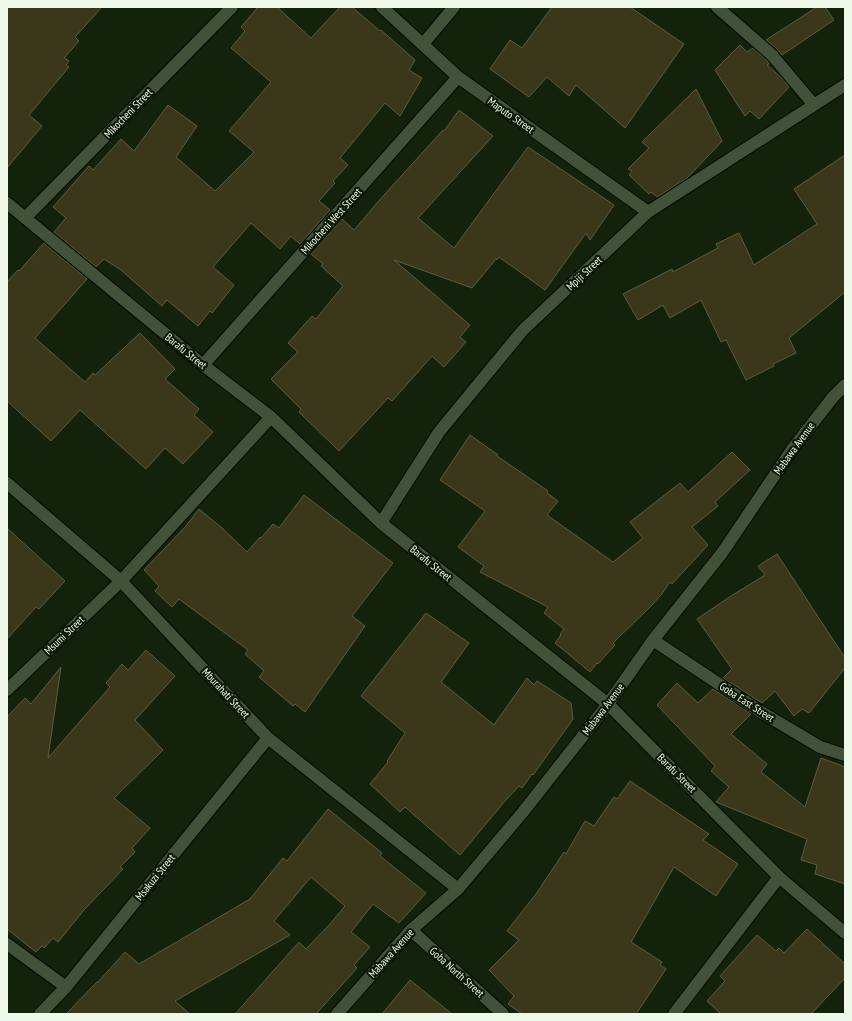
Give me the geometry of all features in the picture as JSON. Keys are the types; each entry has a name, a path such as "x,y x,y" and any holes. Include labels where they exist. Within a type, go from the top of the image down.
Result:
{"street":[{"name":"Mikocheni Street","path":"25,218 232,7"},
{"name":"Maputo Street","path":"382,7 458,77 648,212"},
{"path":"423,44 454,7"},
{"path":"717,7 772,55 814,105"},
{"name":"Mikocheni West Street","path":"203,365 458,77"},
{"name":"Mpiji Street","path":"381,523 439,432 523,330 648,212 845,85"},
{"name":"Barafu Street","path":"7,203 203,365 270,418 381,523 608,704 779,877 845,933"},
{"name":"Mabawa Avenue","path":"337,1014 411,930 458,889 523,812 608,704 653,640 722,553 791,451 832,397 845,385"},
{"name":"Msumi Street","path":"7,690 121,581 270,418"},
{"name":"Mburahati Street","path":"7,483 121,581 268,738 458,889"},
{"name":"Goba East Street","path":"653,640 761,712 820,747 845,755"},
{"name":"Msakuzi Street","path":"40,1014 66,987 268,738"},
{"path":"674,1014 779,877"},
{"name":"Goba North Street","path":"411,930 503,1014"},
{"path":"7,944 66,987"}],"building":[{"path":"7,7 102,7 75,37 79,41 64,58 69,61 66,65 69,67 29,115 42,126 7,168"},
{"path":"258,7 277,7 311,38 340,7 352,7 415,60 409,70 422,78 400,116 385,103 340,158 348,165 333,181 335,183 319,201 330,210 300,244 291,236 280,249 251,223 213,267 234,285 212,313 210,311 198,326 167,300 162,306 121,270 104,259 96,267 54,232 66,218 53,207 89,166 93,170 121,139 134,151 168,105 197,126 176,157 215,191 254,152 229,131 271,82 231,48 245,31 241,27"},
{"path":"552,7 630,7 684,44 625,128 576,85 569,96 547,77 529,97 490,69 510,40 522,48"},
{"path":"817,7 825,7 834,20 782,55 766,40"},
{"path":"740,45 747,52 753,48 767,60 769,64 767,65 783,79 789,87 759,119 750,111 745,116 715,70"},
{"path":"696,89 722,141 687,178 657,197 651,192 649,194 629,175 632,171 628,169 649,148 642,142"},
{"path":"459,110 493,136 418,218 454,248 528,147 614,205 590,240 586,233 545,290 499,257 472,288 394,260 470,325 460,337 466,342 444,367 432,356 392,401 388,398 339,451 299,412 301,409 271,379 298,352 288,343 312,316 316,319 343,286 321,266 323,264 311,254 342,219 354,230 443,130 444,131"},
{"path":"845,155 845,292 789,338 796,353 773,364 774,366 746,380 726,340 721,342 701,300 670,318 663,305 638,320 623,294 672,269 673,272 718,248 716,244 739,233 754,265 817,224 794,189"},
{"path":"44,243 87,279 35,338 85,382 93,373 95,375 140,333 175,369 165,379 199,409 194,415 213,432 183,464 165,448 146,469 80,410 51,441 7,401 7,282"},
{"path":"470,435 498,455 497,456 548,491 547,493 558,501 547,515 613,562 643,538 630,522 680,483 688,492 732,452 750,470 715,502 718,506 692,527 708,545 672,584 670,582 651,606 613,643 615,645 590,672 555,643 564,629 544,613 548,607 480,572 484,566 458,547 485,511 440,480"},
{"path":"304,495 393,563 352,616 365,626 305,712 295,704 293,706 259,677 264,671 245,654 248,650 179,599 172,607 155,591 159,586 144,570 186,526 199,509 247,552 273,524 279,528"},
{"path":"7,528 65,581 39,609 36,607 7,639"},
{"path":"777,554 845,658 845,668 809,713 802,709 794,716 775,691 762,703 723,678 732,669 697,619 765,575 758,566"},
{"path":"426,613 469,643 441,682 494,725 527,678 534,685 537,681 571,703 573,719 533,775 532,774 522,788 519,786 505,801 460,855 405,807 400,812 370,784 388,762 387,761 405,733 361,696"},
{"path":"146,650 175,676 135,720 163,750 114,798 150,828 132,848 135,852 120,867 123,869 84,910 58,942 53,938 44,948 42,946 36,952 7,929 7,717 25,698 31,704 61,667 48,758 110,687 106,683 122,664 128,670"},
{"path":"677,683 698,703 713,689 751,714 731,734 767,764 761,772 805,807 821,758 845,767 845,884 815,874 817,865 801,860 807,839 716,802 729,787 711,771 715,766 657,705"},
{"path":"630,781 709,834 703,840 738,864 716,896 674,867 631,942 662,962 660,965 666,969 636,1014 522,1014 508,1004 514,996 489,970 519,940 507,931 536,894 564,852 566,854 585,821 594,826 614,797 617,799"},
{"path":"328,809 382,853 380,856 426,893 399,923 373,904 351,932 370,947 354,965 357,968 316,1014 235,1014 299,942 306,949 345,906 311,877 274,921 290,935 175,1001 190,1014 66,1014 125,952 139,964 250,899 283,858 287,861"},
{"path":"807,929 845,964 845,978 811,1014 721,1014 707,1001 725,981 720,976 757,935 776,951 779,948 784,953"},
{"path":"410,980 452,1014 382,1014"}]}
